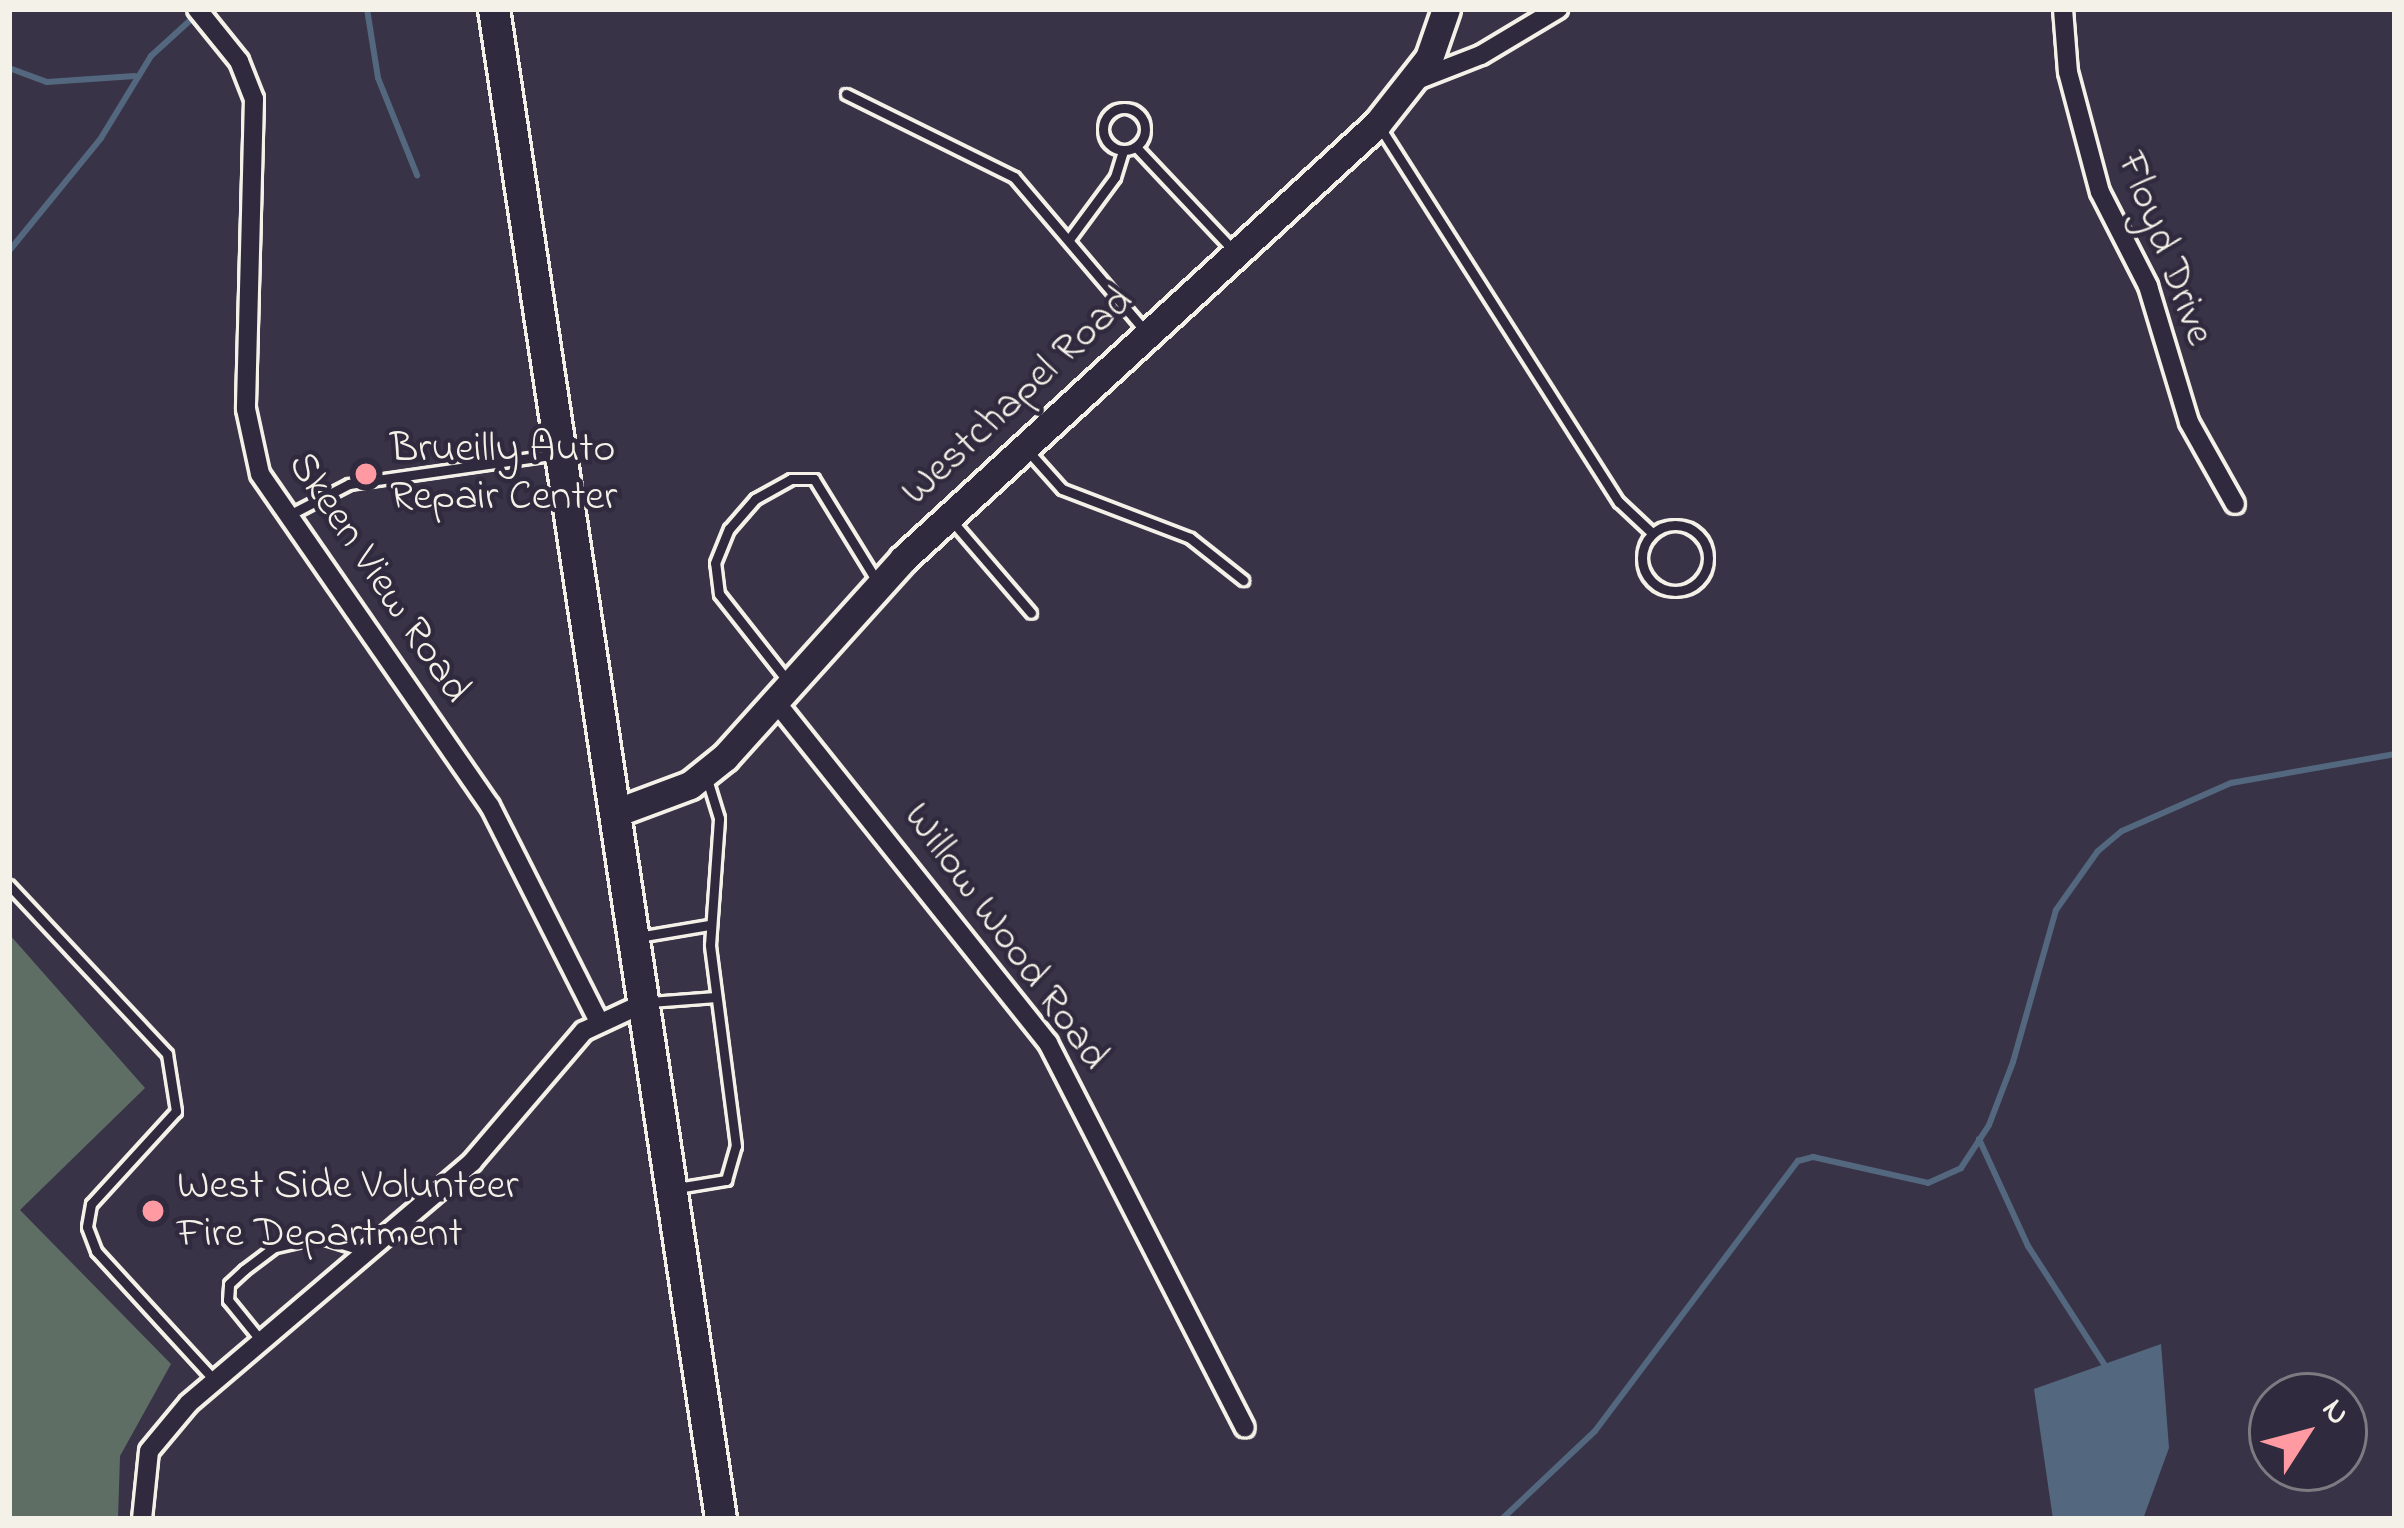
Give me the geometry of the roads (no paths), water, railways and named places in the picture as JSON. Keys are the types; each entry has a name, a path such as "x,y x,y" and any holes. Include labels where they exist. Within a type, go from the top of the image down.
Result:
{"main road":[{"path":"494,9 721,1519"}],"street":[{"name":"Skeen View Road","path":"197,9 238,61 254,99 246,409 260,474 490,806 598,1020"},
{"name":"Westchapel Road","path":"615,812 706,774 879,584 948,517 1377,124 1414,81 1446,9"},
{"path":"1414,81 1481,56 1558,9"},
{"name":"Floyd Drive","path":"2063,9 2068,72 2100,192 2148,286 2182,405 2235,503"},
{"name":"Willow Wood Road","path":"782,692 1048,1043 1245,1429"},
{"path":"142,1519 149,1450 215,1381 472,1162 598,1020 644,1003"}],"lane":[{"path":"845,94 982,156 1043,203 1148,334"},
{"path":"1123,150 1103,133 1105,119 1122,108 1144,122 1136,147"},
{"path":"1377,124 1618,502 1652,533"},
{"path":"1123,150 1136,147"},
{"path":"1136,147 1236,254"},
{"path":"1070,238 1115,177 1123,150"},
{"path":"1024,447 1062,490 1190,538 1243,580"},
{"path":"287,515 349,484 562,454"},
{"path":"782,692 719,594 715,563 742,514 791,479 814,479 879,584"},
{"path":"948,517 1031,613"},
{"path":"1671,525 1700,536 1707,566 1696,583 1675,591 1646,575 1642,553 1652,533 1671,525"},
{"path":"671,1189 726,1180 735,1166 709,925 718,818 706,774"},
{"path":"9,885 167,1054 176,1111 91,1204 87,1227 96,1251 215,1381"},
{"path":"634,938 709,925"},
{"path":"644,1003 716,997"},
{"path":"262,1342 228,1300 229,1284 244,1270 275,1247 319,1237 368,1254"}],"water":[{"path":"2161,1344 2169,1448 2143,1519 2053,1519 2034,1389"}],"waterway":[{"path":"367,9 378,78 417,175"},
{"path":"9,251 101,138 151,56 195,16"},
{"path":"9,68 47,82 135,76"},
{"path":"1502,1519 1595,1431 1798,1161 1813,1157 1928,1183 1961,1168 1989,1125 2013,1062 2056,910 2098,851 2122,831 2231,783 2395,754"},
{"path":"1979,1139 2028,1246 2108,1370"}],"place":[{"name":"Brueilly Auto Repair Center","path":"366,474"},
{"name":"West Side Volunteer Fire Department","path":"153,1211"}]}
